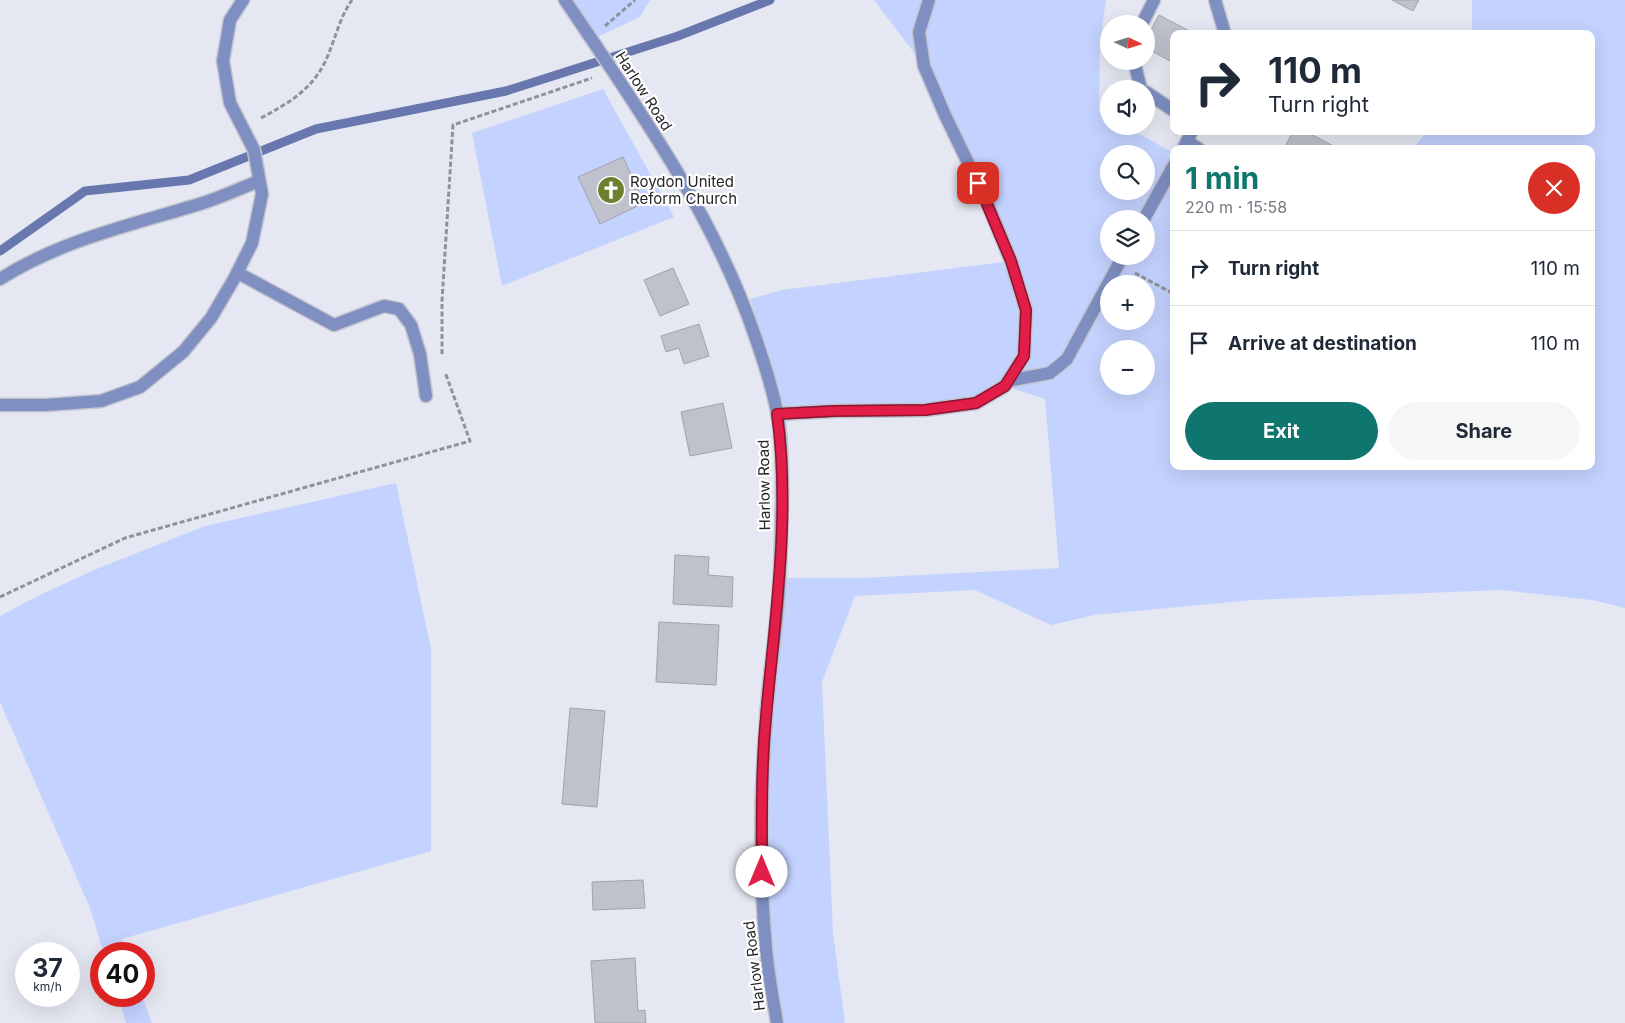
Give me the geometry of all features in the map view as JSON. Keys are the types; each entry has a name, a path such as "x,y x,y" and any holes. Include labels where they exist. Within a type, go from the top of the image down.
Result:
{"street":[{"path":"0,405 46,405 101,401 140,387 184,352 211,318 238,273 252,243 262,194 254,150 230,103 223,61 230,20 242,0"},
{"name":"Harlow Road","path":"565,0 680,178 715,240 745,305 769,376 777,414 782,453 780,570 778,611 766,718 762,796 762,889 766,941 777,1023"},
{"path":"777,414 925,410 976,403 1005,386 1024,356 1026,310 1011,261 992,212 924,66 919,32 929,0"},
{"path":"1146,15 1154,0"},
{"path":"1215,0 1224,30"},
{"path":"1155,98 1170,108"},
{"path":"1149,210 1170,172"},
{"path":"0,279 22,265 86,237 207,201 259,181"},
{"path":"1008,380 1050,373 1067,359 1118,265"},
{"path":"238,273 334,325 384,306 398,309 411,325 420,354 426,396"}],"path":[{"path":"243,128 282,107 307,89 324,64 343,13 352,0"},
{"path":"591,38 635,0"},
{"path":"442,357 442,302 453,125 612,71"},
{"path":"1129,265 1170,291"},
{"path":"0,596 125,538 470,441 443,367"}],"shaded area":[{"path":"572,0 650,0 640,17 595,38"},
{"path":"874,0 1106,0 1104,15 1100,15 1100,135 1141,135 1170,151 1170,470 1595,470 1595,145 1417,145 1423,135 1595,135 1595,30 1472,30 1472,0 1625,0 1625,608 1592,600 1502,590 1253,600 1094,615 1051,625 975,590 855,596 822,682 833,932 845,1023 780,1023 762,889 780,578 862,578 1059,568 1045,399 1005,386 976,403 834,411 785,422 774,371 750,299 782,290 1011,261 924,66"},
{"path":"603,89 674,217 502,286 472,133"},
{"path":"396,483 431,649 431,851 122,939 123,942 100,942 90,908 0,702 0,616 94,570 205,526"},
{"path":"121,1007 146,1007 152,1023 126,1023"}],"building":[{"path":"1392,0 1419,0 1413,11"},
{"path":"1159,15 1187,30 1170,30 1170,61 1155,53 1155,22"},
{"path":"1291,135 1313,135 1331,145 1286,145"},
{"name":"Roydon United Reform Church","path":"623,157 644,203 600,224 578,177"},
{"path":"673,268 689,304 660,316 644,280"},
{"path":"699,324 709,356 684,364 679,348 666,352 661,336"},
{"path":"723,403 732,448 690,456 681,412"},
{"path":"675,555 709,557 708,575 733,577 732,607 673,604"},
{"path":"659,622 719,625 716,685 656,682"},
{"path":"570,708 605,711 597,807 562,804"},
{"path":"643,880 645,908 593,910 592,882"},
{"path":"635,958 638,1011 645,1010 646,1023 595,1023 591,961"}],"waterway":[{"path":"0,251 85,191 189,180 316,129 506,91 678,36 770,0"}],"place":[{"name":"Roydon United Reform Church","path":"611,190"}],"route":[{"path":"762,872 762,784 766,718 780,578 782,453 777,414 925,410 976,403 1005,386 1024,356 1026,310 1011,261 992,212 978,183"}]}
